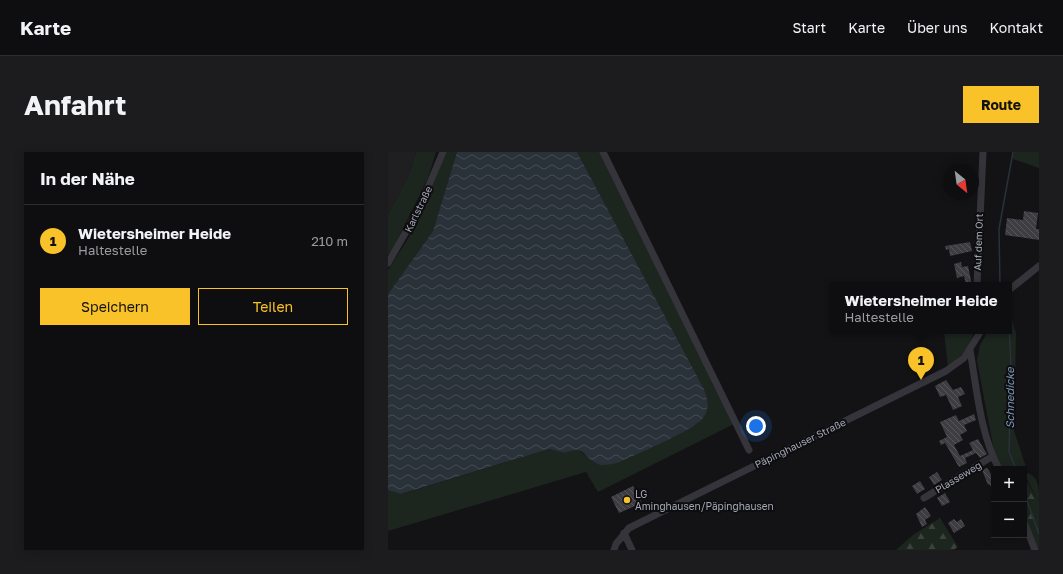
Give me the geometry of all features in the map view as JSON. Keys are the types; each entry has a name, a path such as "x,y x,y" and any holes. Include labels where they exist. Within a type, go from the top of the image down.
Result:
{"street":[{"name":"Karlstraße","path":"388,263 419,209 443,152"},
{"path":"602,152 749,450"},
{"name":"Auf dem Ort","path":"977,282 982,152"},
{"path":"1012,288 1039,266"},
{"name":"Päpinghauser Straße","path":"614,550 624,533 629,528 647,518 956,365 970,350 977,335"},
{"path":"970,350 980,413 992,456 997,466"},
{"name":"Plasseweg","path":"924,498 992,456"},
{"path":"1027,530 1035,550"},
{"path":"624,533 632,550"}],"shaded area":[{"path":"388,152 416,152 409,174 388,215"}],"green space":[{"path":"416,152 436,152 428,178 395,245 388,255 388,215 409,174"},
{"path":"446,152 457,152 433,231 388,294 388,270 409,237 426,203"},
{"path":"577,152 600,152 734,424 598,492 586,472 388,531 388,490 402,494 549,449 565,453 573,449 577,449 595,463 620,462 694,426 705,414 707,399 704,389"},
{"path":"1012,152 1039,152 1039,168 1013,159"},
{"path":"1012,320 1016,333 1014,431 1026,466 1000,466 995,456 977,361 980,345 986,334 1012,334"},
{"path":"944,334 974,334 968,347 957,360 948,367"},
{"path":"1027,474 1032,475 1038,484 1039,502 1027,480"},
{"path":"1027,482 1039,502 1039,550 1027,523"},
{"path":"940,518 958,547 953,550 896,550 913,535"}],"water":[{"path":"457,152 577,152 704,389 707,396 707,411 698,423 664,442 620,462 601,465 580,451 576,450 565,453 549,449 401,494 388,490 388,294 433,231"}],"building":[{"path":"1024,211 1038,213 1036,229 1039,229 1039,240 1005,235 1007,218 1023,220"},
{"path":"970,242 972,251 950,256 949,249 946,250 945,246"},
{"path":"961,262 962,267 968,266 971,282 965,282 964,276 957,278 954,264"},
{"path":"946,380 953,390 961,387 965,394 958,397 962,406 953,410 946,395 940,397 935,386"},
{"path":"974,414 976,420 964,425 967,431 960,435 963,440 954,445 960,456 973,450 969,443 978,439 987,454 980,458 976,453 965,458 967,463 959,467 945,443 941,445 939,441 947,437 940,422 956,415 959,421"},
{"path":"987,468 991,474 991,487 989,484 988,485 982,470"},
{"path":"937,472 942,480 934,485 929,477"},
{"path":"920,481 925,489 917,494 912,486"},
{"name":"LG Aminghausen/Päpinghausen","path":"633,486 642,503 619,513 611,497"},
{"path":"945,493 950,502 942,506 937,498"},
{"path":"925,507 931,516 925,520 927,524 922,527 916,514"},
{"path":"954,519 957,522 961,519 965,526 954,533 948,523"}],"waterway":[{"name":"Schnedicke","path":"1000,282 999,229 1013,152"},
{"name":"Schnedicke","path":"1009,334 1011,367 1009,452 1015,466"},
{"name":"Schnedicke","path":"1027,500 1039,534"}],"place":[{"name":"Wietersheimer Heide","path":"921,380"},
{"name":"LG Aminghausen/Päpinghausen","path":"627,500"}]}
